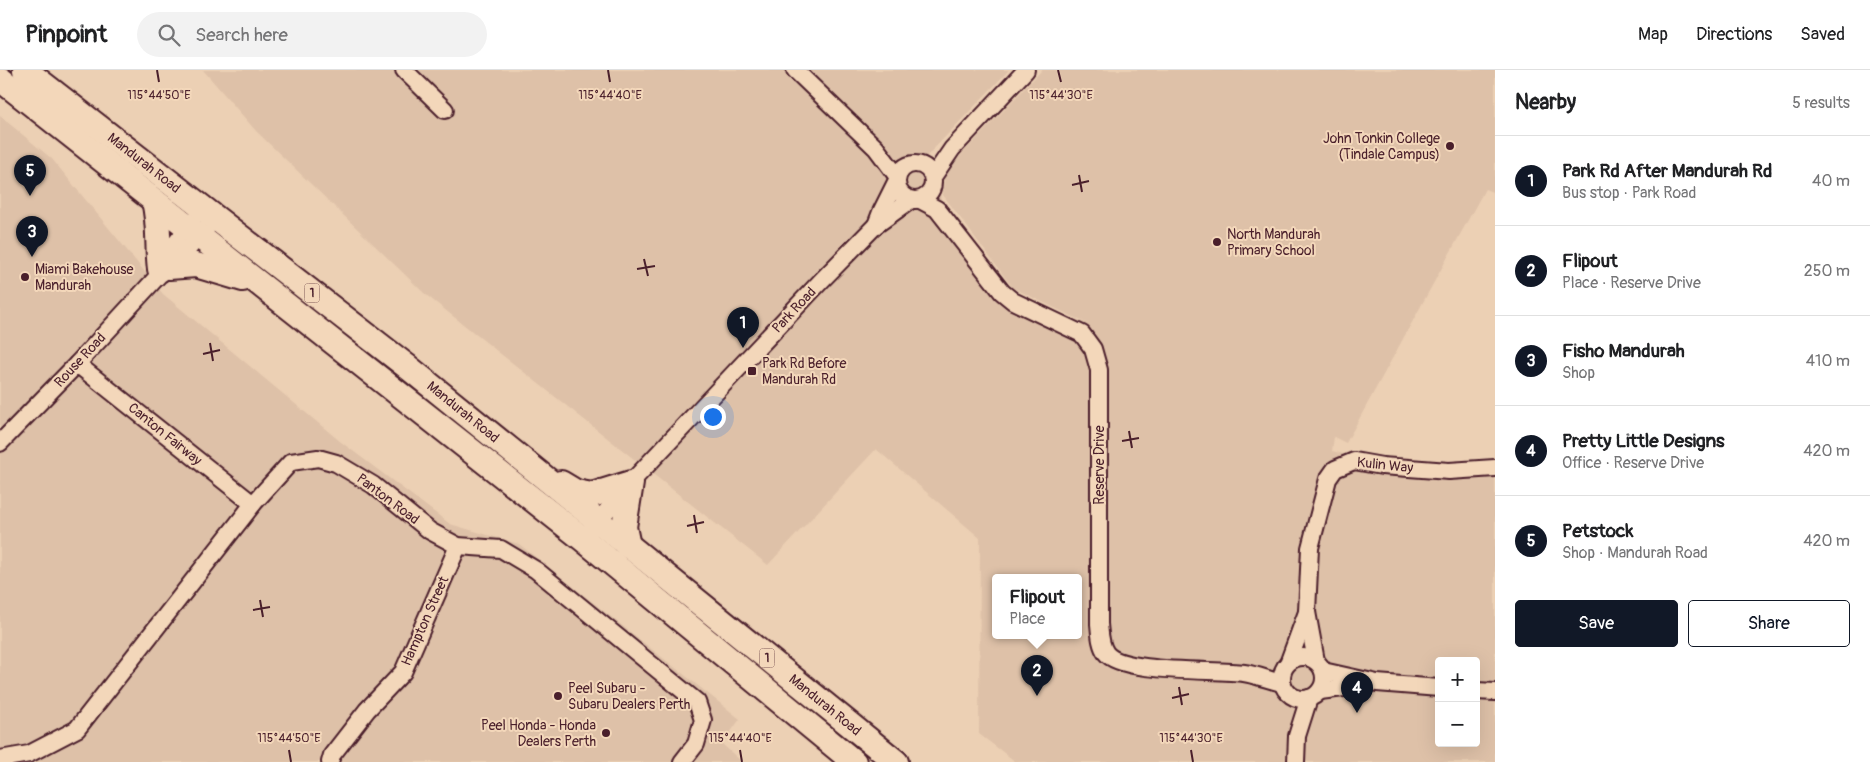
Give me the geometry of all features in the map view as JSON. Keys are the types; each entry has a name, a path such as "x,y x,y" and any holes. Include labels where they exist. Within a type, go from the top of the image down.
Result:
{"highway":[{"name":"Mandurah Road","path":"25,70 409,368 529,466 586,527 628,546 896,762"},
{"name":"Mandurah Road","path":"0,79 259,284 586,527 854,762"},
{"path":"154,201 160,231 158,251 163,270 196,265 259,284"},
{"path":"529,466 576,492 592,495 631,483 624,527 628,546"}],"street":[{"path":"404,70 445,110"},
{"path":"795,70 876,148 904,171 926,167 933,181"},
{"path":"904,171 900,193 915,200 929,194 933,181 952,149 1026,70"},
{"path":"904,171 952,149"},
{"name":"Park Road","path":"876,225 881,212 904,171"},
{"name":"Reserve Drive","path":"933,181 937,209"},
{"name":"Park Road","path":"586,527 631,483 876,225 915,200"},
{"name":"Reserve Drive","path":"915,200 937,209 1002,292 1013,301 1082,334 1093,349 1099,370 1099,624 1101,640 1106,653 1117,662 1138,666 1286,677"},
{"name":"Rouse Road","path":"0,443 77,364 163,270 176,263 193,232 209,214"},
{"name":"Canton Fairway","path":"77,364 253,504"},
{"name":"Panton Road","path":"0,760 29,754 77,729 253,504 291,462 318,458 336,463 373,485 430,532 458,546 502,549 536,570 697,702 703,720 696,744 682,762"},
{"name":"Kulin Way","path":"1286,677 1307,612 1310,548 1328,479 1335,469 1354,461 1382,466 1449,471 1495,468"},
{"name":"Hampton Street","path":"330,762 332,755 367,710 403,672 458,546"},
{"name":"Kulin Way","path":"1307,612 1320,666"},
{"path":"1296,762 1297,736 1286,677 1302,656 1320,666 1377,683 1435,688"},
{"path":"1297,736 1314,695 1324,678 1320,666"},
{"path":"1286,677 1296,698 1377,683"},
{"path":"1480,690 1495,692"}],"shaded area":[{"path":"203,70 1009,70 925,158 939,173 941,200 1013,295 1088,324 1013,288 943,195 944,173 1042,70 1495,70 1495,193 1485,189 1346,443 1334,437 1332,451 1390,466 1495,463 1495,762 1016,762 979,734 980,538 876,449 768,565 425,294 256,131"},
{"path":"0,116 52,159 163,294 341,442 450,524 519,544 740,719 722,744 742,762 0,762"}],"place":[{"name":"John Tonkin College (Tindale Campus)","path":"1450,146"},
{"name":"Petstock","path":"30,196"},
{"name":"North Mandurah Primary School","path":"1217,242"},
{"name":"Fisho Mandurah","path":"32,257"},
{"name":"Miami Bakehouse Mandurah","path":"25,277"},
{"name":"Park Rd After Mandurah Rd","path":"743,348"},
{"name":"Park Rd Before Mandurah Rd","path":"752,371"},
{"name":"Peel Subaru - Subaru Dealers Perth","path":"558,696"},
{"name":"Flipout","path":"1037,696"},
{"name":"Pretty Little Designs","path":"1357,713"},
{"name":"Peel Honda - Honda Dealers Perth","path":"606,733"}]}
